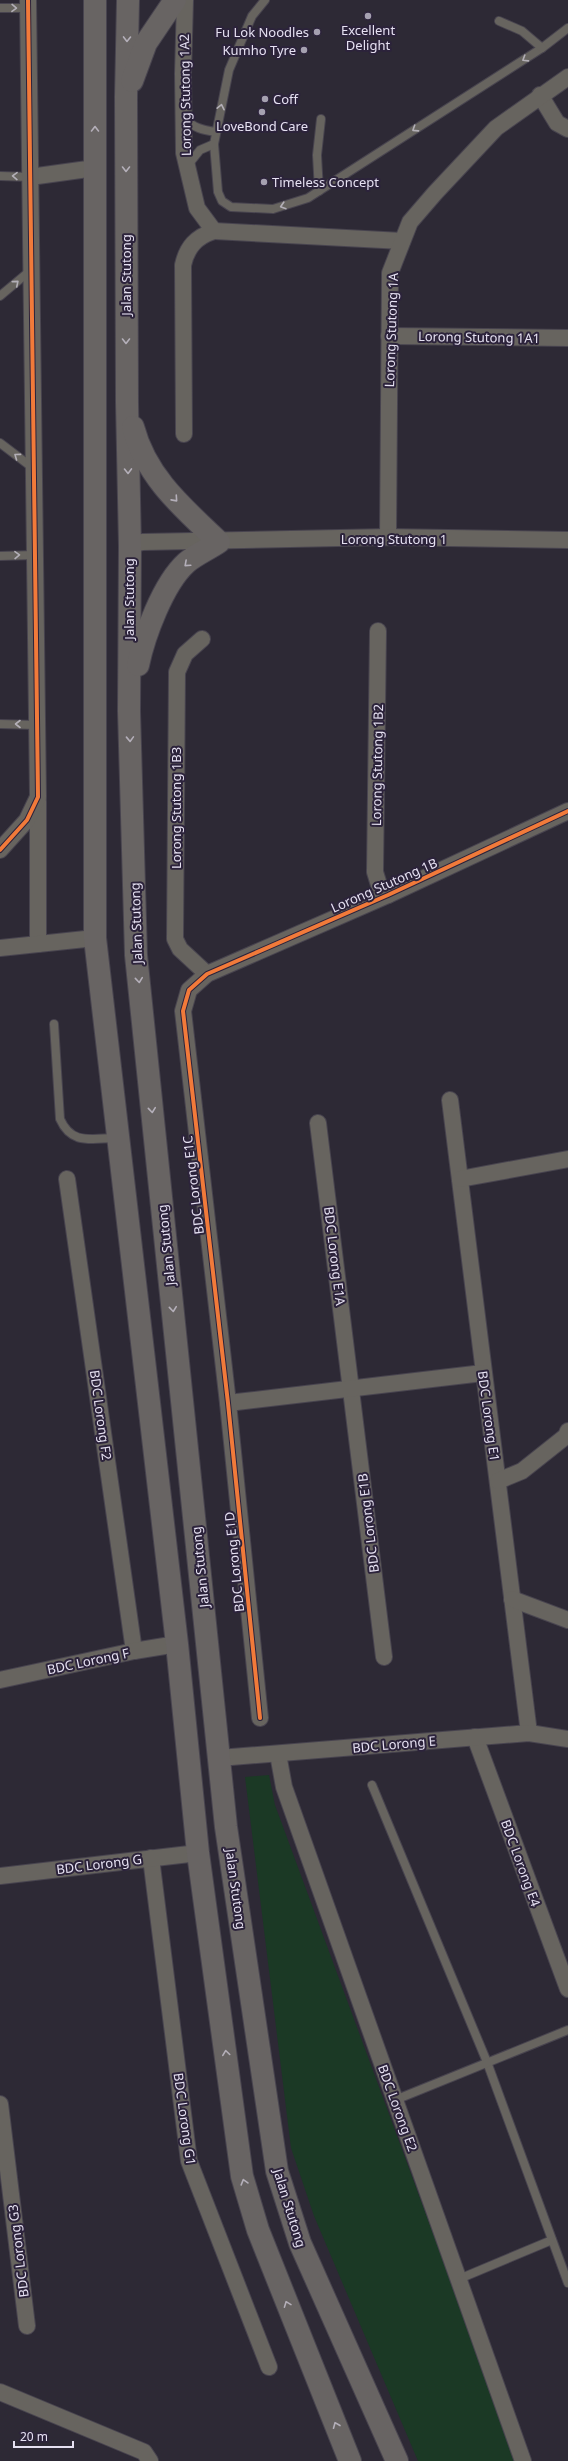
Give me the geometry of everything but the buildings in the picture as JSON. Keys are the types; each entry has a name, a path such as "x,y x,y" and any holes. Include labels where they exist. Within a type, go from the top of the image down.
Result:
{"main road":[{"path":"95,0 95,938 177,1644 198,1853 242,2176 261,2238 350,2461"},
{"name":"Jalan Stutong","path":"128,0 126,97 127,403 130,546 129,711 136,955 226,1827 278,2171 300,2243 397,2461"},
{"path":"95,168 111,157 116,117 126,97 146,43 175,0"},
{"path":"127,403 138,447 155,476 182,507 220,542 186,564 163,595 143,640 129,711"},
{"path":"96,796 104,760 105,727 102,572 112,558 130,546"},
{"path":"198,1853 210,1848 218,1842 226,1827"}],"street":[{"name":"Lorong Stutong 1A2","path":"185,0 184,153 197,208 214,231"},
{"path":"28,4 38,797 38,944"},
{"name":"Lorong Stutong 1A","path":"388,537 390,273 402,242 410,222 496,128 540,95 568,77"},
{"path":"540,95 556,123 568,129"},
{"path":"30,177 95,168"},
{"path":"184,434 183,265 186,252 194,242 214,231 402,242"},
{"name":"Lorong Stutong 1A1","path":"389,336 568,338"},
{"name":"Lorong Stutong 1","path":"130,546 142,542 220,542 388,537 568,540"},
{"name":"Lorong Stutong 1B2","path":"378,631 376,872 380,885 388,895"},
{"name":"Lorong Stutong 1B3","path":"202,639 185,654 177,672 175,939 180,949 207,974"},
{"path":"0,850 27,820 38,797"},
{"name":"Lorong Stutong 1B","path":"207,974 388,895 568,811"},
{"path":"0,948 95,938"},
{"name":"BDC Lorong E1C","path":"207,974 189,990 183,1011 228,1403"},
{"name":"BDC Lorong E1","path":"450,1100 529,1732"},
{"name":"BDC Lorong E1A","path":"318,1123 351,1389"},
{"path":"460,1179 568,1159"},
{"name":"BDC Lorong F2","path":"67,1179 134,1651"},
{"path":"228,1403 483,1373"},
{"name":"BDC Lorong E1B","path":"351,1389 384,1657"},
{"name":"BDC Lorong E1D","path":"228,1403 260,1718"},
{"path":"498,1481 522,1471 567,1435"},
{"path":"512,1599 568,1620"},
{"name":"BDC Lorong F","path":"0,1680 134,1651 177,1644"},
{"name":"BDC Lorong E","path":"219,1758 529,1732 568,1739"},
{"name":"BDC Lorong E4","path":"475,1737 568,1989"},
{"name":"BDC Lorong E2","path":"278,1754 284,1787 523,2461"},
{"name":"BDC Lorong G","path":"0,1876 198,1853"},
{"name":"BDC Lorong G1","path":"150,1858 189,2161 269,2367"},
{"name":"BDC Lorong G3","path":"0,2104 27,2326"},
{"path":"0,2392 144,2452 150,2461"}],"lane":[{"path":"265,0 252,16 229,70 214,144 218,192 222,201 231,207 273,209 308,198 542,48 568,28"},
{"path":"0,8 28,4"},
{"path":"499,21 522,31 542,48"},
{"path":"184,116 190,124 200,129 216,132"},
{"path":"319,191 317,155 321,119"},
{"path":"187,166 200,150 214,144"},
{"path":"0,176 30,177"},
{"path":"0,296 32,270"},
{"path":"0,443 34,468"},
{"path":"0,556 35,555"},
{"path":"0,724 36,724"},
{"path":"54,1024 60,1119 65,1130 73,1137 118,1138"},
{"path":"372,1785 487,2062 552,2240 564,2258 568,2283"},
{"path":"395,2100 568,2030"},
{"path":"459,2280 552,2240"}],"green space":[{"path":"269,1775 275,1805 517,2461 418,2461 314,2216 291,2148 245,1777"}],"cycle path":[{"path":"0,850 27,820 38,797 28,0"},
{"path":"260,1718 228,1403 183,1011 189,990 207,974 388,895 568,811"}],"place":[{"name":"Excellent Delight","path":"368,16"},
{"name":"Fu Lok Noodles","path":"317,32"},
{"name":"Kumho Tyre","path":"304,50"},
{"name":"Coff","path":"265,99"},
{"name":"LoveBond Care","path":"262,112"},
{"name":"Timeless Concept","path":"264,182"}]}
